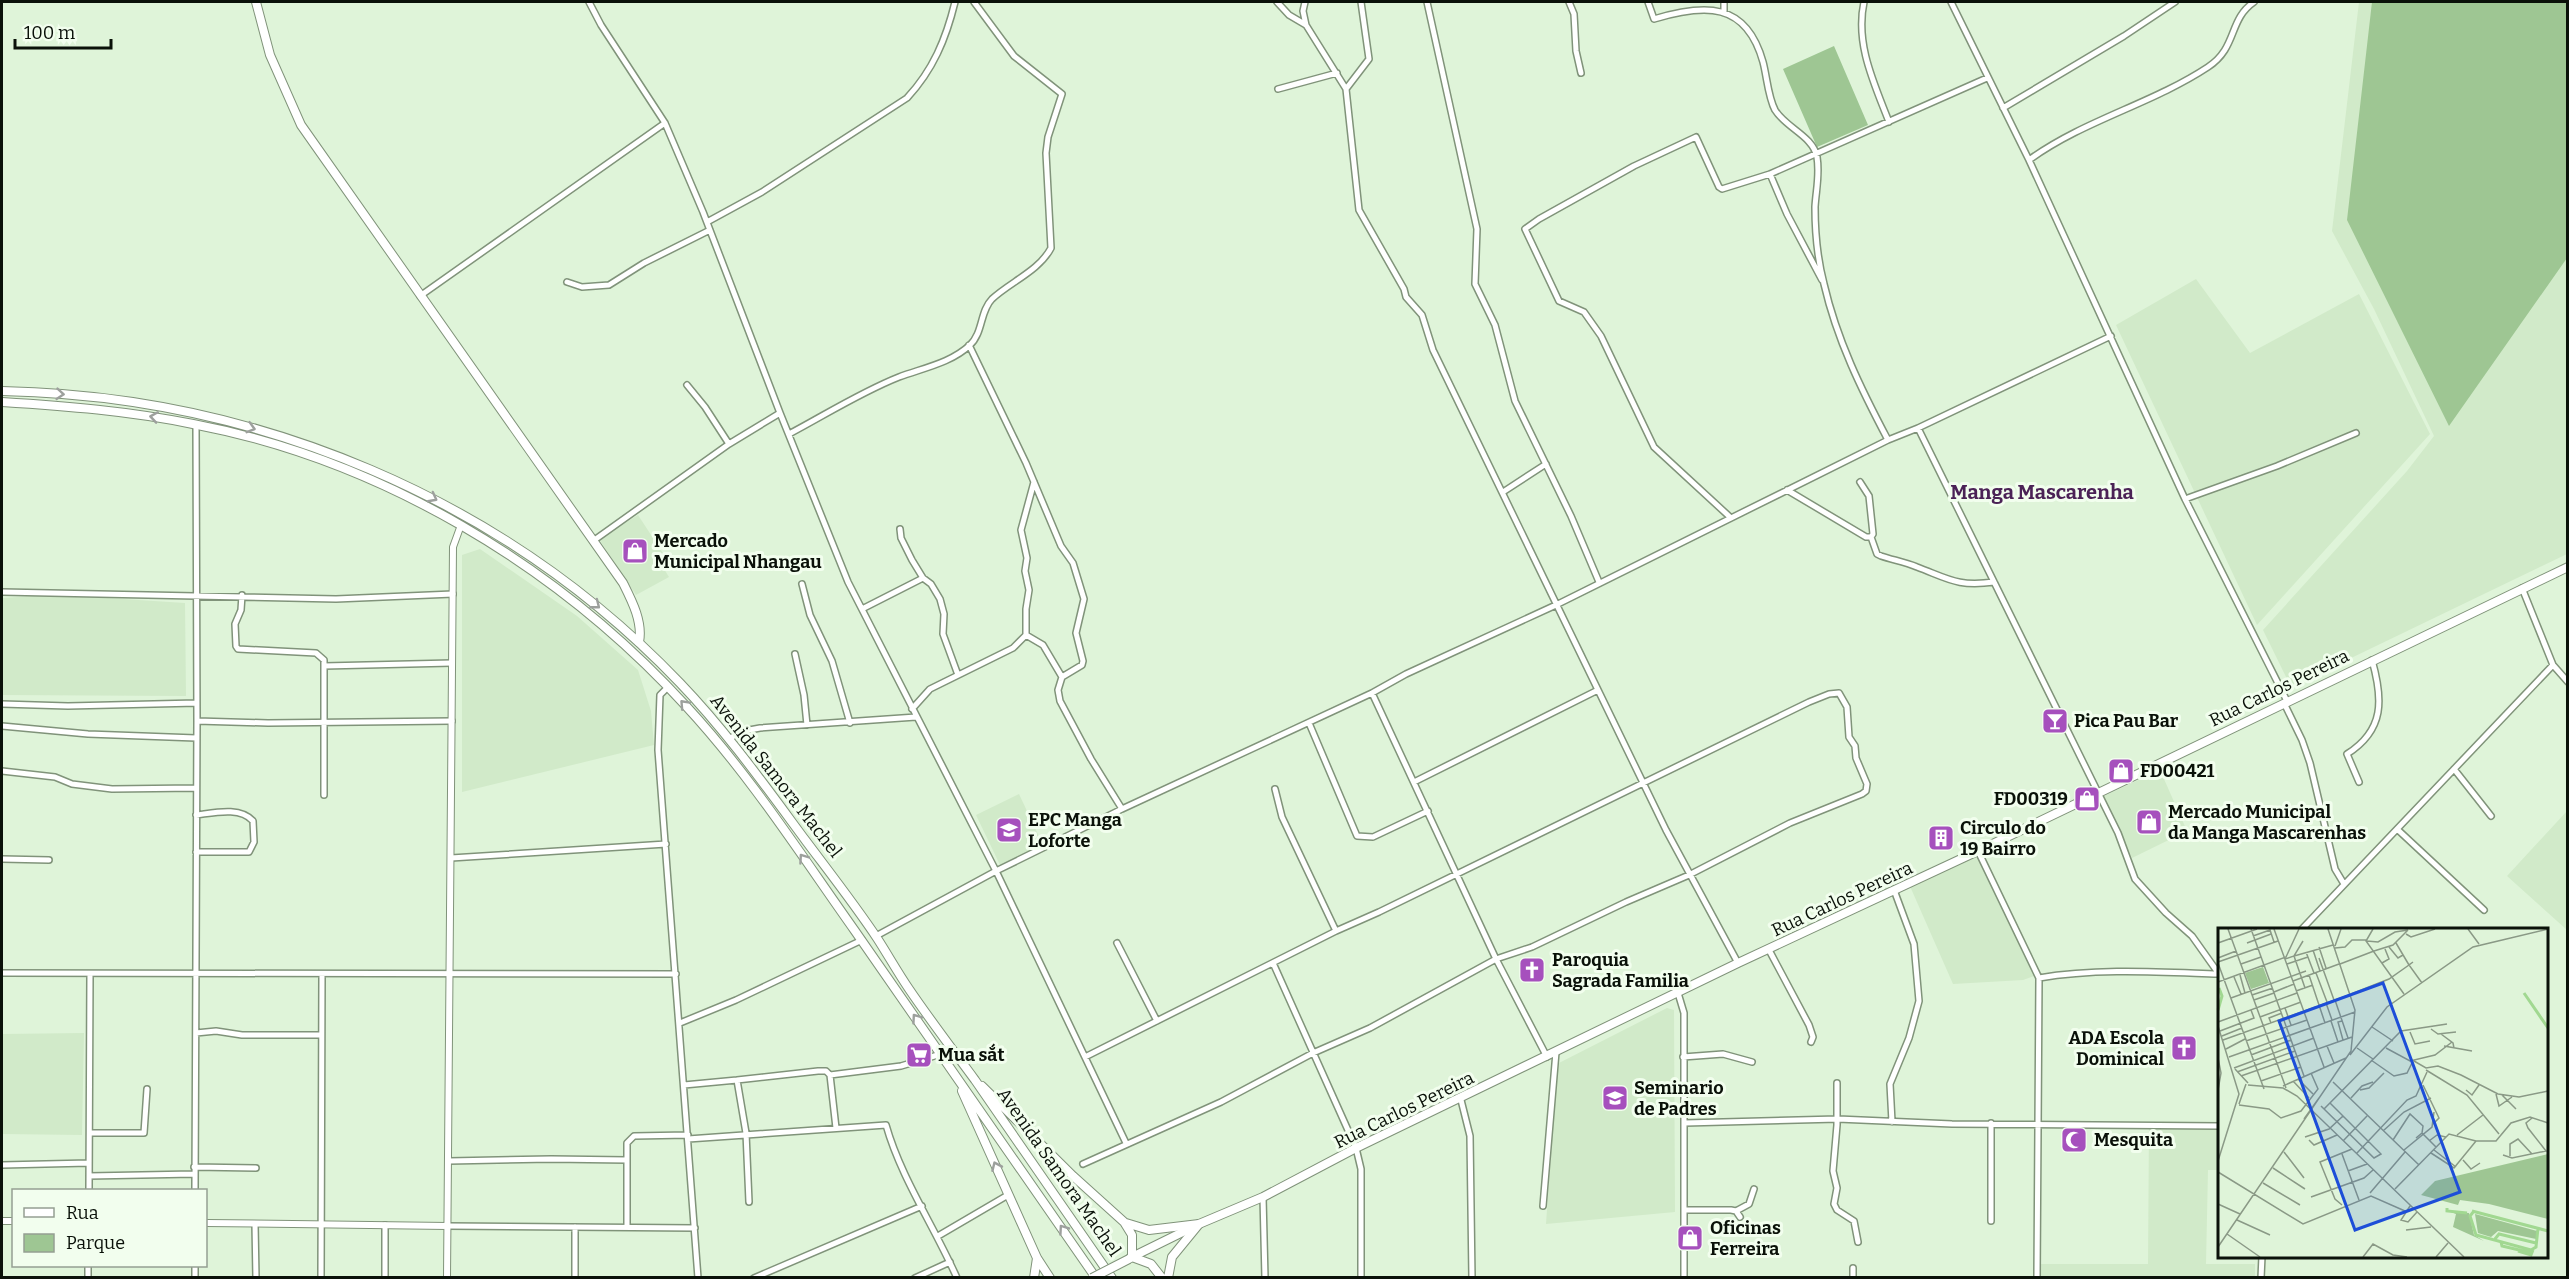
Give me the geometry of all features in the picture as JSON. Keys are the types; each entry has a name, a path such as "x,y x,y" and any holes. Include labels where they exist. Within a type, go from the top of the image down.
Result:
{"highway":[{"name":"Avenida Samora Machel","path":"2,391 66,395 176,410 273,435 369,468 417,489 495,532 564,580 639,642 730,738 876,936 909,989 1112,1278"},
{"name":"Avenida Samora Machel","path":"2,402 67,406 196,424 311,457 376,483 461,525 531,569 597,620 668,687 723,748 862,940 1094,1278"},
{"path":"952,1071 1037,1258 1050,1278"},
{"path":"973,1078 1124,1222 1132,1235 1131,1258 1151,1263 1162,1278"},
{"path":"1124,1222 1149,1230 1199,1224"},
{"path":"1168,1278 1172,1257 1199,1224"},
{"path":"1034,1278 1037,1258"}],"main road":[{"path":"256,2 270,55 301,125 352,194 420,296 593,541 632,601 641,632 639,642"},
{"name":"Rua Carlos Pereira","path":"1094,1278 1199,1224 1263,1197 1356,1148 1461,1100 1738,963 1978,851 2568,567"}],"street":[{"path":"589,2 601,25 665,123 707,222 848,582 996,872 1126,1143"},
{"path":"707,222 762,192 907,98 923,80 937,58 955,2"},
{"path":"789,434 843,404 899,377 951,357 969,345 977,335 991,300 1039,262 1051,248 1046,153 1048,137 1062,97 1061,92 1014,56 974,2"},
{"path":"1277,2 1289,15 1306,25"},
{"path":"1305,2 1303,11 1306,25 1346,90 1359,210 1404,289 1406,297 1422,315 1433,350 1643,784 1689,875 1738,963"},
{"path":"1346,90 1369,59 1361,2"},
{"path":"1427,2 1477,230 1475,284 1496,325 1515,401 1599,582"},
{"path":"1569,2 1574,14 1576,51 1581,73"},
{"path":"1648,2 1654,19 1696,8 1724,13 1742,24 1752,36 1762,58 1774,108 1781,118 1807,140 1817,155 1819,183 1815,211 1823,282"},
{"path":"1724,2 1724,13"},
{"path":"1864,2 1861,16 1864,50 1889,122"},
{"path":"1951,2 2030,160 2185,499 2302,740 2310,763 2335,869 2344,884"},
{"path":"2003,108 2124,36 2175,2"},
{"path":"2030,160 2065,136 2170,89 2209,66 2228,47 2240,14 2254,2"},
{"path":"1278,89 1336,74"},
{"path":"1731,518 1654,447 1601,336 1584,312 1559,301 1525,229 1634,166 1696,137 1704,159 1722,189 1770,174 1817,155 1988,78"},
{"path":"420,296 665,123"},
{"path":"1770,174 1787,214 1823,282 1845,353 1888,440"},
{"path":"567,282 582,287 609,285 644,263 710,230"},
{"path":"876,936 996,872 1122,809 1556,605 1888,440 1918,428 2111,336"},
{"path":"969,345 1034,482 1061,546 1073,563 1084,599 1076,633 1083,661 1082,665 1062,677 1058,690 1060,701 1091,759 1122,809"},
{"path":"687,385 705,407 729,444"},
{"path":"593,541 729,444 780,413"},
{"path":"195,1189 196,424"},
{"path":"1918,428 2118,833 2135,879 2166,913 2192,936 2218,973"},
{"path":"2185,499 2277,466 2356,433"},
{"path":"1503,492 1546,464"},
{"path":"912,709 930,689 1012,648 1026,635 1029,590 1025,571 1027,558 1021,530 1034,482"},
{"path":"1860,482 1869,496 1873,534 1871,537 1877,554 1952,582 1970,585 1994,582"},
{"path":"1786,490 1866,537 1871,537"},
{"path":"447,1278 453,547 461,525"},
{"path":"900,529 901,538 923,578 932,584 940,599 944,614 943,634 958,675"},
{"path":"862,609 923,578"},
{"path":"802,584 810,615 832,661 850,723"},
{"path":"2522,588 2553,665 2568,682"},
{"path":"2,592 242,595 336,599 453,594"},
{"path":"242,595 241,610 235,624 238,649 316,653 321,656 324,666 324,795"},
{"path":"1026,635 1043,645 1062,677"},
{"path":"795,654 807,725"},
{"path":"2359,782 2347,754 2363,744 2378,717 2380,688 2372,660"},
{"path":"324,666 452,663"},
{"path":"2303,928 2553,665"},
{"path":"668,687 660,696 658,750 698,1278"},
{"path":"1414,782 1598,690"},
{"path":"1083,1164 1221,1102 1313,1053 1370,1028 1496,959 1532,947 1689,875 1790,823 1866,791 1867,784 1856,758 1855,746 1849,737 1847,707 1844,699 1839,693 1834,692 1819,698 1336,932 1085,1057"},
{"path":"1372,693 1496,959 1547,1057"},
{"path":"2,704 68,706 197,703"},
{"path":"730,738 760,728 915,717"},
{"path":"197,721 452,721"},
{"path":"1309,723 1357,836 1373,837 1428,811"},
{"path":"2,726 88,734 196,738"},
{"path":"2454,769 2491,816"},
{"path":"2,771 44,776 72,784 112,789 196,788"},
{"path":"1275,789 1282,817 1336,932"},
{"path":"196,815 230,812 248,816 253,821 254,842 249,852 196,852"},
{"path":"2397,829 2484,910"},
{"path":"451,858 666,844"},
{"path":"1978,851 2039,978 2037,1278"},
{"path":"2,859 48,860"},
{"path":"1892,1122 1890,1084 1909,1038 1919,1001 1914,944 1894,890"},
{"path":"680,1023 736,1000 862,940"},
{"path":"1117,943 1157,1021"},
{"path":"1769,950 1809,1025 1813,1037 1811,1042"},
{"path":"1273,963 1356,1148 1361,1169 1360,1278"},
{"path":"2039,978 2070,973 2110,972 2218,974"},
{"path":"2,974 676,974"},
{"path":"89,1189 90,974"},
{"path":"321,1278 322,974"},
{"path":"1678,993 1684,1013 1684,1278"},
{"path":"196,1032 216,1031 242,1035 321,1035"},
{"path":"1543,1206 1556,1052"},
{"path":"831,1075 901,1066 941,1054"},
{"path":"1683,1057 1723,1054 1752,1062"},
{"path":"684,1085 826,1071 831,1075 836,1128"},
{"path":"737,1080 746,1133 749,1202"},
{"path":"1837,1083 1838,1119 1833,1171 1837,1188 1834,1204 1837,1210 1854,1221 1858,1242"},
{"path":"90,1133 144,1133 147,1089"},
{"path":"1461,1100 1470,1136 1472,1278"},
{"path":"1685,1123 1838,1119 1892,1122 2218,1125"},
{"path":"1991,1123 1991,1221"},
{"path":"627,1227 627,1143 634,1136 688,1137 886,1125 896,1158 938,1236 957,1278"},
{"path":"449,1161 627,1160"},
{"path":"2,1165 89,1163"},
{"path":"194,1167 256,1168"},
{"path":"89,1176 194,1174"},
{"path":"1685,1210 1736,1211 1749,1204 1754,1189"},
{"path":"938,1236 1008,1195"},
{"path":"1263,1197 1265,1278"},
{"path":"754,1278 922,1206"},
{"path":"1736,1211 1740,1217"},
{"path":"207,1223 694,1228"},
{"path":"255,1224 256,1278"},
{"path":"385,1225 385,1278"},
{"path":"575,1227 575,1278"},
{"path":"2261,1278 2262,1258"},
{"path":"915,1278 950,1262"},
{"path":"1853,1268 1853,1278"}],"shaded area":[{"path":"2359,2 2567,2 2567,554 2291,687 2263,630 2407,471 2434,436 2374,309 2332,231"},
{"path":"2196,279 2250,353 2359,294 2430,434 2257,625 2116,325"},
{"name":"Mercado Municipal Nhangau","path":"638,515 670,564 664,569 669,577 636,595 599,539"},
{"path":"480,549 577,616 638,670 651,711 654,745 462,792 462,555"},
{"path":"76,596 185,603 186,696 2,695 2,598"},
{"name":"Mercado Municipal da Manga Mascarenhas","path":"2160,770 2187,831 2132,858 2102,797"},
{"name":"EPC Manga Loforte","path":"1019,794 1043,845 1000,865 976,815"},
{"path":"2567,811 2567,930 2507,876"},
{"path":"1976,853 2034,976 2023,980 1953,984 1909,884"},
{"name":"Seminario de Padres","path":"1667,1008 1674,1010 1675,1212 1546,1224 1557,1064"},
{"path":"84,1033 82,1135 2,1134 2,1034"},
{"path":"2149,1122 2218,1124 2218,1170 2208,1170 2206,1264 2255,1264 2255,1277 2041,1277 2041,1264 2148,1264"}],"green space":[{"path":"2372,2 2567,2 2567,258 2449,426 2347,220"},
{"path":"1834,46 1868,125 1817,147 1783,69"}],"place":[{"name":"Mercado Municipal Nhangau","path":"635,551"},
{"name":"Pica Pau Bar","path":"2055,721"},
{"name":"FD00421","path":"2121,771"},
{"name":"FD00319","path":"2087,799"},
{"name":"Mercado Municipal da Manga Mascarenhas","path":"2149,822"},
{"name":"EPC Manga Loforte","path":"1009,830"},
{"name":"Circulo do 19 Bairro","path":"1941,838"},
{"name":"Paroquia Sagrada Familia","path":"1532,970"},
{"name":"ADA Escola Dominical","path":"2184,1048"},
{"name":"Mua sắt","path":"919,1055"},
{"name":"Seminario de Padres","path":"1615,1098"},
{"name":"Mesquita","path":"2074,1140"},
{"name":"Oficinas Ferreira","path":"1690,1238"}],"district":[{"name":"Manga Mascarenha","path":"2042,492"}]}
